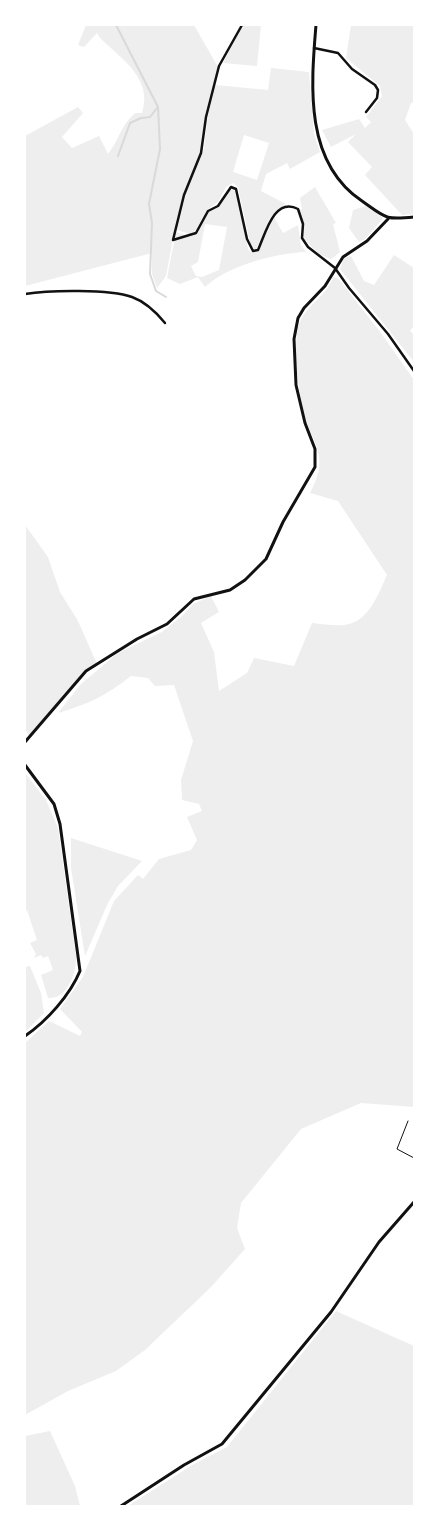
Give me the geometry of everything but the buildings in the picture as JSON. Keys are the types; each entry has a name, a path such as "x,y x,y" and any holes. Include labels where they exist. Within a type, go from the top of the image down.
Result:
{"street":[{"path":"242,25 219,66 206,117 201,154 184,195 173,240 196,233 208,211 218,206 229,188 233,186 236,189 247,239 253,251 258,250 271,219 279,210 293,206 298,209 302,224 302,238 308,247 335,268 349,288 388,334 414,371"},
{"path":"316,25 312,77 314,117 317,135 324,152 343,184 355,197 388,219 414,217"},
{"path":"314,48 338,53 352,69 375,85 378,90 377,98 366,112"},
{"path":"25,742 86,671 137,639 167,624 194,599 230,590 245,580 266,559 283,522 315,467 315,449 304,423 296,385 294,339 300,313 325,286 342,257 367,241 388,219"},
{"path":"25,294 39,292 120,293 134,298 154,310 165,323"},
{"path":"25,765 54,804 60,824 80,971 74,985 63,999 25,1036"},
{"path":"121,1506 184,1465 222,1444 331,1312 379,1242 414,1202"}],"lane":[{"path":"408,1121 397,1149 414,1158"}],"shaded area":[{"path":"86,25 194,25 218,67 205,115 200,154 177,217 166,276 157,288 152,274 152,253 25,286 25,134 27,135 78,107 83,113 62,137 72,148 99,136 108,154 130,118 135,113 142,113 144,101 140,80 127,63 97,33 84,47 78,45"},
{"path":"243,25 261,25 257,66 223,63"},
{"path":"351,25 414,25 414,102 411,103 405,120 414,134 414,214 402,215 365,175 372,167 348,142 356,134 331,147 322,130 359,119 365,128 371,122 366,117 382,96 380,86 346,58"},
{"path":"271,68 309,72 314,134 320,152 290,169 287,163 266,174 261,191 286,204 270,218 256,250 251,247 238,187 233,183 226,187 218,202 208,209 195,231 190,234 177,230 187,189 204,148 208,116 215,85 268,90","holes":["244,135 269,143 257,180 233,172"]},
{"path":"315,187 336,223 333,224 340,252 331,259 319,254 304,239 303,224 299,210 302,209 300,198"},
{"path":"234,188 248,249 251,252 258,251 274,217 283,233 298,225 301,245 306,252 281,255 252,262 226,273 205,287 198,277 180,284 167,278 176,232 190,237 198,233 208,212 219,207 230,189","holes":["205,224 227,227 219,270 202,277 196,276 191,266 198,262"]},
{"path":"366,206 382,217 382,220 365,239 359,242 349,228 353,210"},
{"path":"394,255 414,268 414,326 410,331 414,335 414,362 340,269 344,258 351,256 364,281 374,285"},
{"path":"333,277 338,278 381,333 414,380 414,1107 361,1103 301,1129 241,1203 237,1228 245,1249 211,1287 145,1350 116,1371 68,1391 25,1415 25,1043 49,1021 80,1036 82,1032 60,1009 83,977 114,901 138,875 143,879 159,859 191,850 197,840 187,817 202,811 199,804 182,800 181,780 193,741 174,685 155,686 148,678 131,676 96,699 58,713 81,684 118,653 162,632 182,616 193,604 211,596 219,612 201,623 214,652 219,691 247,673 254,658 294,666 312,623 349,624 363,617 373,604 387,575 338,501 310,493 319,469 319,459 318,450 301,401 296,362 297,333 303,316 325,292"},
{"path":"25,525 48,557 60,592 78,621 97,664 86,671 30,737 25,729"},
{"path":"25,773 46,800 58,828 76,956 75,970 70,984 61,995 48,998 41,975 53,970 48,956 43,958 41,955 34,958 36,954 30,943 37,940 27,910 25,910"},
{"path":"71,838 142,861 118,886 108,903 85,956 71,868"},
{"path":"30,966 41,993 44,1013 25,1032 25,967"},
{"path":"336,1311 414,1346 414,1506 128,1506 194,1464 227,1447"},
{"path":"50,1431 75,1486 80,1506 25,1506 25,1436"}],"waterway":[{"path":"116,25 158,107 160,149 149,204 152,223 150,274 156,291 166,297"},
{"path":"118,156 130,123 141,118 150,117 157,108"}]}
